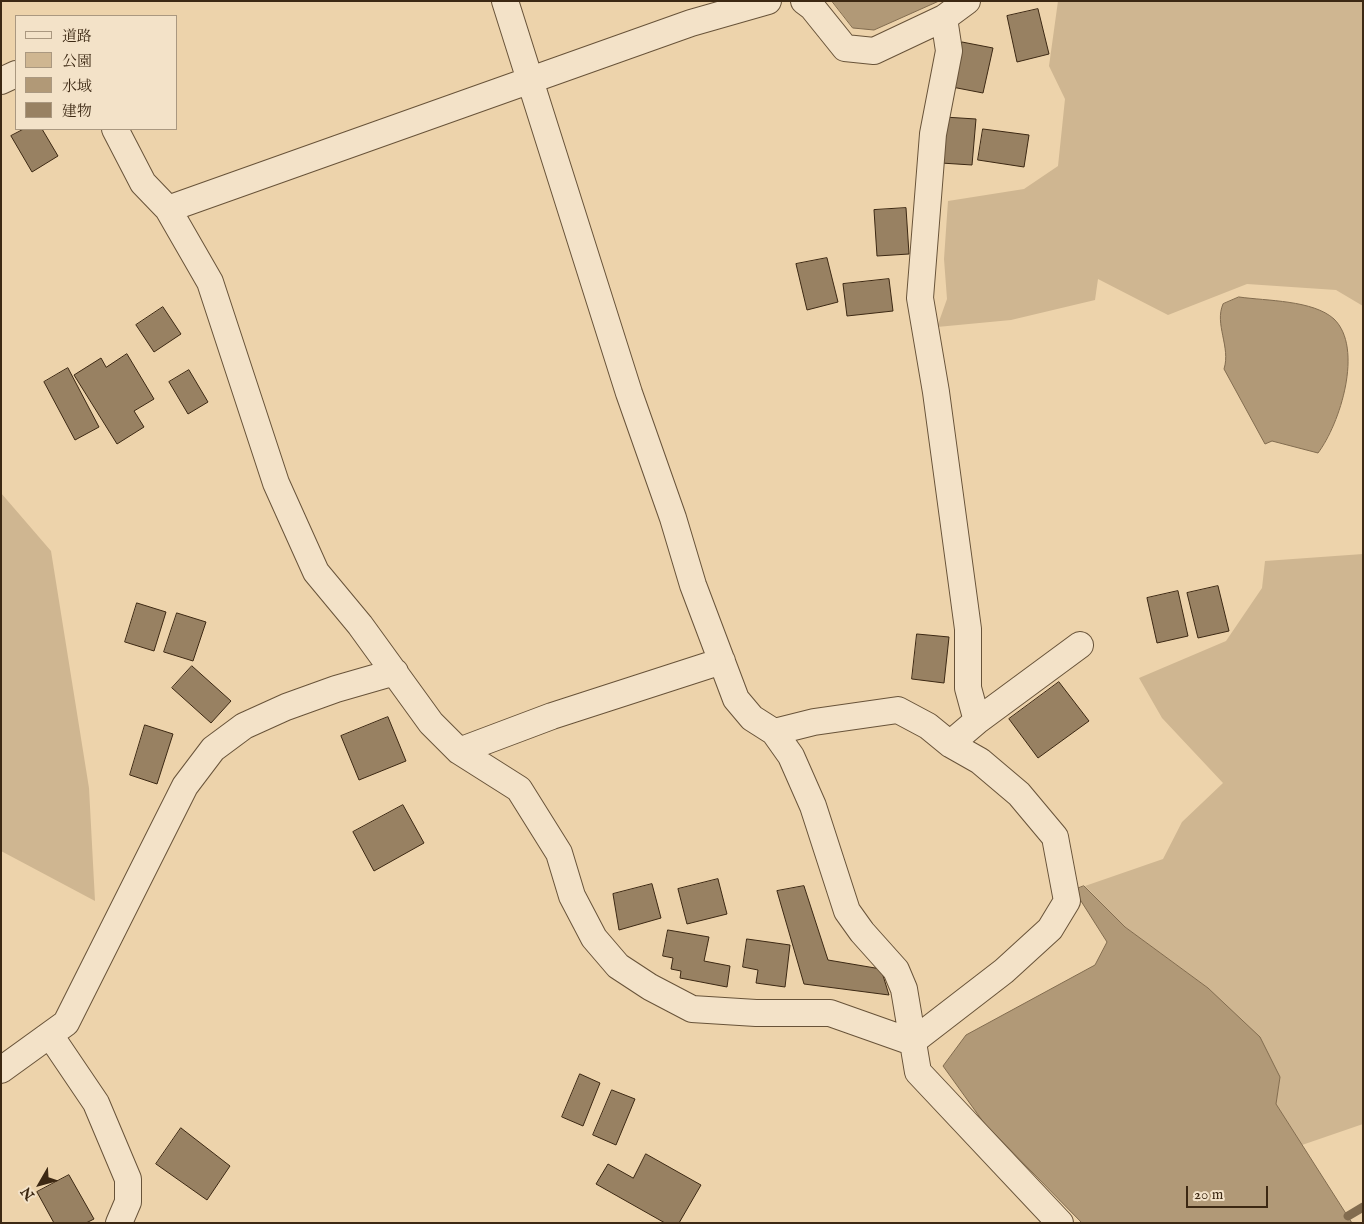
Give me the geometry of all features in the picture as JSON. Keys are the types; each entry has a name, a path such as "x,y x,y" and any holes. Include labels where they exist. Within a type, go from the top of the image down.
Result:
{"street":[{"path":"505,1 629,393 673,518 693,585 736,699 752,718 774,732 791,756 813,806 847,911 862,932 896,970 904,989 918,1072 1060,1223"},
{"path":"168,209 691,23 768,1"},
{"path":"804,1 812,7 846,48 874,51 944,18 967,1"},
{"path":"944,18 949,51 933,134 920,298 936,392 968,629 968,688 977,721"},
{"path":"1,82 15,75"},
{"path":"116,130 142,183 168,209 210,282 276,483 316,572 395,672 430,723 459,751 519,789 559,853 572,896 594,938 618,966 650,987 692,1009 756,1013 830,1013 912,1042"},
{"path":"950,744 977,721 1080,645"},
{"path":"459,751 552,716 722,661"},
{"path":"1,1070 66,1023 185,786 213,749 244,726 286,707 336,689 395,672"},
{"path":"774,732 814,722 898,710 928,726 950,744 980,761 1019,794 1055,837 1067,901 1050,929 1004,971 912,1042"},
{"path":"50,1035 96,1103 128,1180 128,1202 119,1223"}],"green space":[{"path":"1058,1 1363,1 1363,306 1336,290 1247,284 1168,315 1098,279 1095,300 1011,320 937,327 947,299 944,259 948,201 1024,189 1058,166 1065,99 1049,66"},
{"path":"1,493 51,551 89,788 95,901 1,851"},
{"path":"1363,554 1363,1124 1302,1145 1276,1104 1280,1077 1208,988 1125,927 1085,886 1163,859 1182,822 1223,783 1162,718 1139,678 1226,641 1262,588 1265,561"}],"water":[{"path":"832,1 939,1 874,30 853,28"},
{"path":"1239,297 1289,302 1314,308 1334,319 1343,332 1347,348 1348,366 1346,386 1334,424 1318,453 1272,441 1265,444 1224,369 1226,352 1220,320 1221,312 1223,304"},
{"path":"1084,886 1125,927 1208,988 1260,1037 1280,1077 1276,1104 1352,1223 1082,1223 984,1123 943,1066 966,1035 1095,965 1107,942 1074,890"}],"building":[{"path":"1038,9 1049,54 1017,62 1007,16"},
{"path":"962,42 993,48 983,93 952,87"},
{"path":"944,117 976,119 972,165 941,163"},
{"path":"983,129 1029,135 1024,167 978,160"},
{"path":"22,130 43,130 58,156 32,172 11,136"},
{"path":"906,208 909,254 877,256 874,210"},
{"path":"827,258 838,302 807,310 796,264"},
{"path":"889,279 893,311 847,316 843,284"},
{"path":"163,307 181,334 154,352 136,325"},
{"path":"127,354 154,399 134,411 144,427 117,444 74,375 101,358 106,367"},
{"path":"68,368 99,427 75,440 44,382"},
{"path":"189,370 208,402 188,414 169,382"},
{"path":"1218,586 1229,631 1198,638 1187,593"},
{"path":"1178,591 1188,636 1157,643 1147,598"},
{"path":"137,603 166,612 154,651 125,642"},
{"path":"177,613 206,622 193,661 164,652"},
{"path":"917,634 949,637 944,683 912,679"},
{"path":"192,666 231,701 211,723 172,688"},
{"path":"1059,682 1089,721 1038,758 1009,719"},
{"path":"388,717 406,761 359,780 341,736"},
{"path":"145,725 173,734 157,784 130,775"},
{"path":"403,805 424,843 374,871 353,832"},
{"path":"718,879 727,914 687,924 678,889"},
{"path":"652,884 661,918 619,930 613,894"},
{"path":"804,886 828,960 881,969 889,995 804,984 777,891"},
{"path":"668,930 709,937 704,961 730,966 727,987 680,978 681,971 671,969 673,958 663,956"},
{"path":"747,939 790,945 785,987 756,983 758,970 743,967"},
{"path":"580,1074 600,1083 583,1126 562,1117"},
{"path":"612,1090 635,1099 616,1145 593,1135"},
{"path":"181,1128 230,1166 207,1200 156,1164"},
{"path":"646,1154 701,1185 679,1223 665,1223 596,1184 608,1164 633,1178"},
{"path":"69,1175 94,1219 86,1223 54,1223 37,1192"}],"waterway":[{"path":"1348,1216 1363,1207"}]}
